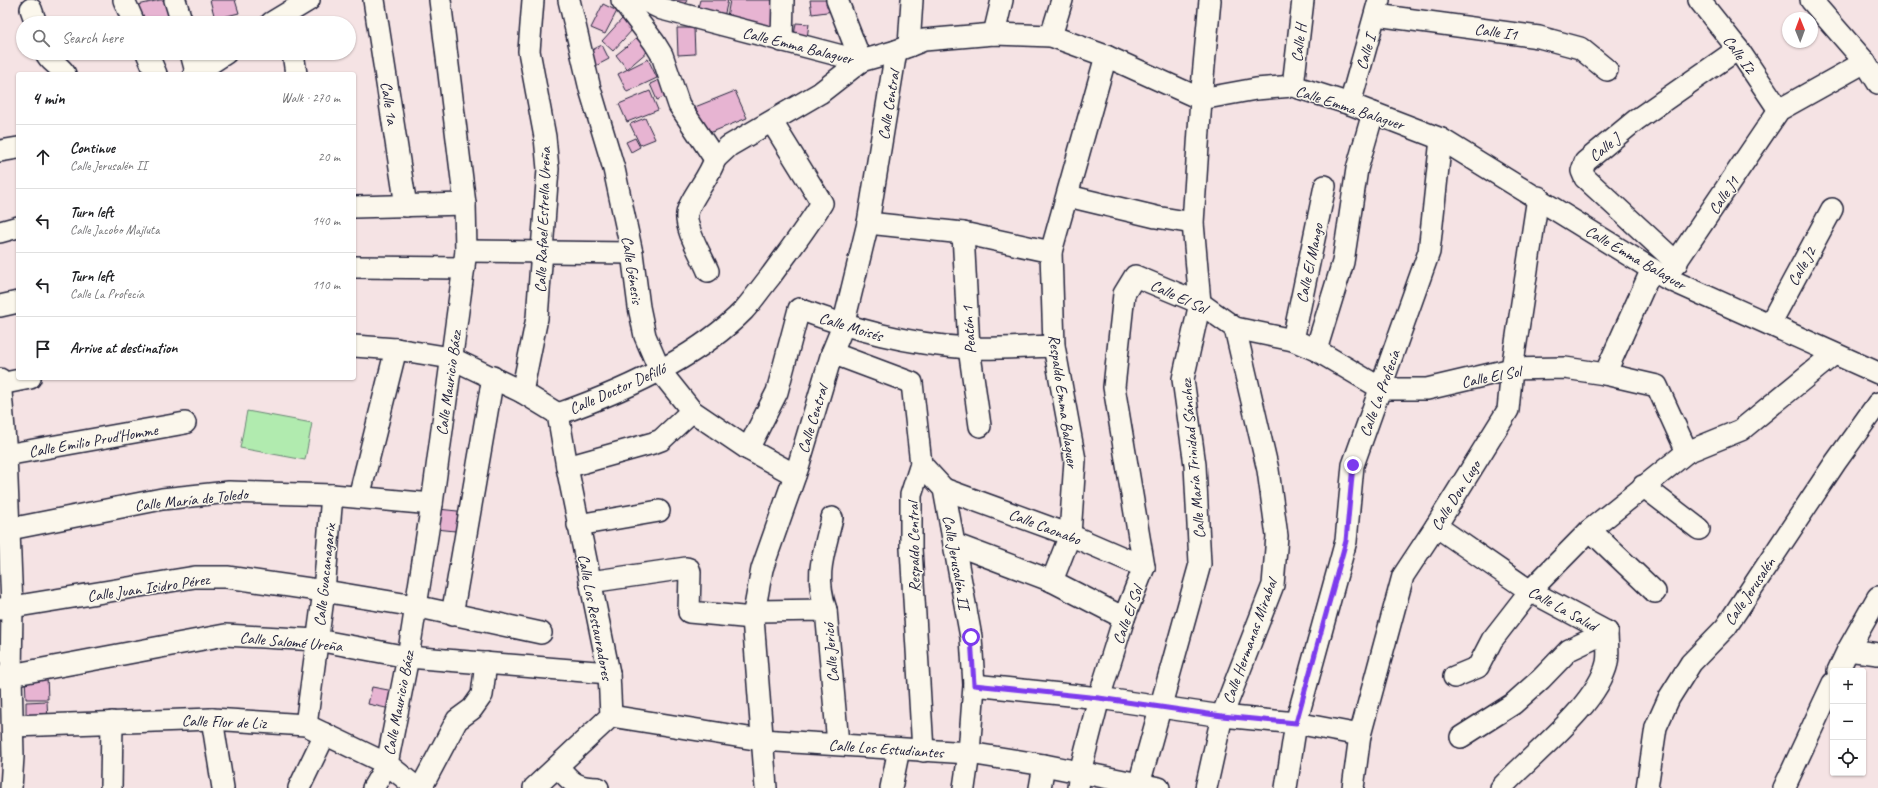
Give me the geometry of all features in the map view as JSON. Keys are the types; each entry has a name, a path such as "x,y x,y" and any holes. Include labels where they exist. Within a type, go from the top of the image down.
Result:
{"street":[{"path":"124,0 131,16"},
{"path":"175,0 180,16"},
{"path":"287,12 309,0"},
{"name":"Calle 1a","path":"374,0 406,206"},
{"name":"Calle Mauricio Báez","path":"374,788 386,764 408,657 432,504 450,358 465,260 465,204 440,0"},
{"name":"Calle Rafael Estrella Ureña","path":"522,392 537,318 548,169 545,137 529,51 533,0"},
{"name":"Calle Génesis","path":"569,0 590,89 614,169 632,253 639,307 645,336 660,371 692,411 748,449 795,475"},
{"path":"622,0 662,55 679,105 715,159"},
{"name":"Calle Emma Balaguer","path":"644,0 662,9 861,61 902,49 924,40 994,34 1051,36 1106,56 1201,99 1256,89 1293,86 1350,104 1442,139 1538,198 1665,270 1770,324 1878,373"},
{"path":"782,41 783,0"},
{"path":"708,271 690,232 687,214 690,206 712,170 715,159 729,146 820,93 861,61 837,0"},
{"name":"Calle Central","path":"766,788 760,740 753,615 762,568 795,475 832,353 843,326 868,223 912,0"},
{"path":"994,34 1002,0"},
{"path":"1051,36 1062,0"},
{"name":"Calle María Trinidad Sánchez","path":"1139,786 1200,564 1195,465 1183,379 1200,303 1194,223 1201,99 1210,0"},
{"name":"Calle H","path":"1293,86 1303,0"},
{"name":"Calle I2","path":"1699,0 1738,49 1779,110"},
{"path":"1812,0 1865,62 1878,83"},
{"name":"Calle I1","path":"1377,8 1539,37 1580,48 1608,70"},
{"name":"Calle I","path":"1350,104 1377,8"},
{"name":"Calle J","path":"1665,270 1585,178 1582,171 1584,162 1636,120 1738,49"},
{"name":"Respaldo Emma Balaguer","path":"1052,581 1070,535 1075,460 1054,346 1051,252 1068,196 1106,56"},
{"path":"52,60 64,72"},
{"path":"150,60 155,72"},
{"path":"194,66 209,60"},
{"path":"294,60 296,72"},
{"path":"1779,110 1865,62"},
{"name":"Calle J1","path":"1605,374 1665,270 1779,110"},
{"path":"1316,350 1343,262 1357,169 1374,113"},
{"name":"Calle Doctor Defilló","path":"356,346 396,350 450,358 522,392 558,414 599,400 660,371 710,338 744,309 806,230 822,202 772,122"},
{"name":"Calle La Profecía","path":"1286,788 1296,723 1346,541 1353,465 1382,389 1429,252 1442,139"},
{"path":"0,151 16,148"},
{"name":"Calle El Mango","path":"1293,340 1325,186"},
{"path":"1068,196 1156,217 1194,223"},
{"name":"Calle Don Lugo","path":"1353,788 1360,736 1402,576 1436,526 1508,410 1512,369 1538,198"},
{"path":"356,207 465,204"},
{"name":"Calle J2","path":"1770,324 1832,209"},
{"path":"868,223 963,233 1051,252"},
{"path":"0,232 16,228"},
{"name":"Peatón 1","path":"963,233 969,348 980,426"},
{"path":"356,267 465,260 542,252 632,253"},
{"name":"Calle El Sol","path":"1079,780 1099,698 1124,618 1144,567 1114,387 1124,294 1136,276 1200,303 1235,328 1293,340 1316,350 1382,389 1427,389 1512,369 1565,368 1605,374 1656,386 1687,452"},
{"path":"0,306 16,302"},
{"name":"Calle Moisés","path":"748,449 777,392 798,309 843,326 893,338 969,348 1054,346"},
{"name":"Calle Hermanas Mirabal","path":"1206,788 1222,716 1273,584 1277,536 1268,470 1235,328"},
{"path":"359,497 396,350"},
{"name":"Respaldo Central","path":"832,353 912,383 921,464 911,495 911,548 923,750"},
{"path":"1454,677 1478,667 1492,640 1530,591 1590,530 1687,452 1741,430 1834,354"},
{"path":"452,615 493,378"},
{"path":"0,379 6,608 5,676 13,726 6,756 11,788"},
{"path":"0,384 20,380"},
{"name":"Calle Jerusalén","path":"1647,788 1656,727 1669,698 1691,663 1726,627 1835,463 1878,403"},
{"path":"566,467 661,440 692,411"},
{"name":"Calle Los Restauradores","path":"558,414 566,467 609,673 611,716"},
{"name":"Calle Emilio Prud'Homme","path":"3,456 185,423"},
{"path":"921,464 944,489"},
{"path":"1643,486 1699,529"},
{"name":"Calle Caonabo","path":"944,489 1070,535 1144,567"},
{"name":"Calle Jerusalén II","path":"944,489 971,637 974,685 970,753 964,788"},
{"name":"Calle María de Toledo","path":"4,530 162,499 229,492 332,495 432,504"},
{"name":"Calle Guacanagarix","path":"306,725 324,591 332,495"},
{"path":"578,525 659,511"},
{"path":"826,610 821,594 819,578 832,518"},
{"name":"Calle La Salud","path":"1436,526 1530,591 1607,632 1607,662 1599,680 1576,715 1520,767 1501,788"},
{"path":"1590,530 1654,592"},
{"path":"954,544 1052,581 1124,618"},
{"name":"Calle Jericó","path":"590,582 686,568 689,569 690,572 689,612 753,615 826,610 838,744"},
{"name":"Calle Juan Isidro Pérez","path":"6,608 195,577 227,577 415,606 541,633"},
{"path":"1839,668 1878,597"},
{"path":"1460,737 1512,704 1541,679 1569,650 1607,632"},
{"name":"Calle Salomé Ureña","path":"5,676 225,635 317,640 408,657 609,673"},
{"path":"1848,650 1878,654"},
{"path":"421,788 457,720 472,709 482,695 486,663"},
{"path":"974,685 1099,698 1222,716 1296,723 1360,736"},
{"path":"1784,788 1830,689"},
{"path":"534,788 611,716"},
{"name":"Calle Los Estudiantes","path":"611,716 760,740 970,753 1044,765 1079,780 1160,788"},
{"path":"212,719 223,788"},
{"name":"Calle Flor de Liz","path":"13,726 212,719 306,725 386,764 417,788"},
{"path":"111,788 112,722"},
{"path":"299,788 325,734"},
{"path":"891,788 899,749"},
{"path":"1040,788 1044,765"},
{"path":"558,767 574,785 587,788 598,788"}],"green space":[{"path":"247,411 312,423 305,460 240,448"}],"building":[{"path":"160,0 168,0 172,16 141,16 138,5"},
{"path":"210,0 235,0 239,13 227,16 214,16"},
{"path":"668,0 687,0 684,6"},
{"path":"700,0 728,0 724,17 697,11"},
{"path":"730,0 775,0 775,31 726,22"},
{"path":"810,0 833,0 834,11 812,14"},
{"path":"603,4 617,11 605,34 591,28"},
{"path":"622,19 633,29 613,51 602,41"},
{"path":"796,23 809,24 807,38 794,36"},
{"path":"677,28 694,28 695,54 678,55"},
{"path":"637,38 648,51 627,69 616,55"},
{"path":"602,45 609,59 590,69 582,55"},
{"path":"648,59 657,78 627,92 618,74"},
{"path":"661,79 668,95 657,100 650,84"},
{"path":"650,91 658,110 627,122 619,104"},
{"path":"735,91 747,118 707,134 695,107"},
{"path":"645,118 655,139 640,145 630,124"},
{"path":"635,138 640,147 631,152 626,142"},
{"path":"438,509 467,512 465,532 436,529"},
{"path":"25,676 47,676 48,699 26,699"},
{"path":"372,687 399,692 395,710 368,704"},
{"path":"47,701 48,722 26,723 26,702"}],"route":[{"path":"971,637 974,685 1099,698 1222,716 1296,723 1346,541 1353,465"}]}
